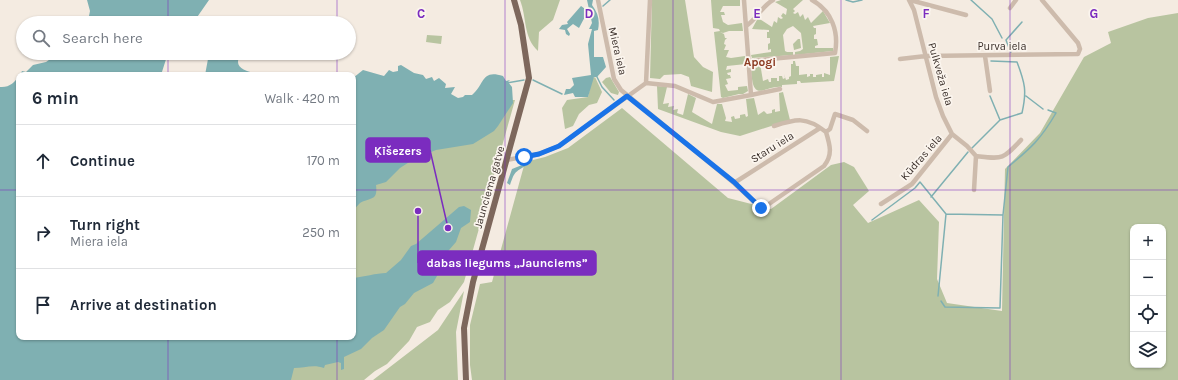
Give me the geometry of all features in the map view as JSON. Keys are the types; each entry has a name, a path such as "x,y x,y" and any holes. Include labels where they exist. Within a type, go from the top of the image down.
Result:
{"main road":[{"name":"Jaunciema gatve","path":"466,380 464,328 473,282 528,78 522,25 514,0"}],"street":[{"name":"Miera iela","path":"598,0 614,79 627,96 734,182 761,208 824,166 830,159 831,149 826,132"},
{"path":"646,82 650,0"},
{"path":"744,0 751,95"},
{"path":"746,26 752,22 764,6 773,0"},
{"path":"749,61 835,54 836,33 832,20 823,8 812,0"},
{"path":"910,0 966,15"},
{"name":"Pulkveža iela","path":"910,0 936,97 952,134 976,156"},
{"path":"1010,8 1016,0"},
{"name":"Purva iela","path":"900,59 926,56 1078,54 1080,49 1078,43 1042,0"},
{"path":"986,56 990,91"},
{"path":"507,160 539,154 559,146 646,82 676,86 715,102 780,89"},
{"path":"774,126 801,119 826,132 830,129 835,114 853,120 867,131"},
{"name":"Staru iela","path":"734,182 820,128"},
{"name":"Kūdras iela","path":"881,204 912,184 952,134"},
{"path":"974,190 976,156 1000,159 1021,140"}],"green space":[{"path":"520,0 560,0 553,20 539,32 538,51 530,40"},
{"path":"652,0 685,0 694,57 703,67 713,72 712,92 691,86 689,77 681,74 664,75 660,79 650,78"},
{"path":"711,0 740,0 740,6 723,6 720,12 724,12 725,15 721,15 723,22 728,25 742,23 743,31 720,32 724,34 725,38 727,38 724,44 726,45 724,50 729,50 726,57 731,58 745,56 746,64 727,66 726,70 731,69 731,72 727,73 731,78 726,79 728,84 725,85 728,91 738,90 738,87 747,86 748,91 743,94 723,98 721,97 714,32 720,31 719,29 713,28"},
{"path":"781,0 803,0 793,9 795,11 793,13 795,14 798,12 800,17 803,14 805,20 808,17 811,23 823,11 830,23 813,26 816,28 814,39 817,39 818,45 815,46 815,48 833,48 833,51 795,55 795,52 803,49 801,33 793,26 787,29 783,35 785,51 793,52 793,55 752,58 751,55 771,52 771,49 768,50 770,38 767,38 767,32 769,32 769,30 752,29 758,18 772,27 774,21 777,23 778,17 781,19 783,18 781,16 783,13 786,15 787,9 775,2"},
{"path":"1178,13 1178,380 472,380 470,365 470,325 480,284 492,282 525,162 545,157 568,148 622,108 728,198 771,209 831,165 844,162 854,167 869,191 853,205 868,223 919,200 939,222 937,279 947,303 1002,311 1005,169 1040,133 1084,57 1111,43 1108,32 1148,18"},
{"path":"427,35 442,36 441,44 426,42"},
{"path":"800,39 801,48 794,50 793,44"},
{"path":"839,56 834,81 801,83 800,81 797,81 797,84 782,85 782,87 759,91 754,86 751,71 755,64 760,63 763,81 768,79 769,82 771,82 771,78 777,78 777,81 779,81 779,76 782,76 783,79 785,78 784,74 786,80 789,79 791,76 791,64 793,64 793,61 795,61 796,66 799,66 799,75 807,74 807,77 810,76 810,74 813,74 813,77 816,77 816,75 822,74 822,77 824,77 824,73 830,75 830,57"},
{"path":"595,77 602,92 597,103 589,105 579,114 573,126 565,129 562,108 567,100 588,97 592,79"},
{"path":"610,77 619,92 618,95 611,93 602,82 606,78"},
{"path":"657,86 667,87 663,104 669,103 668,107 674,106 673,110 678,109 677,113 683,115 688,94 696,98 692,112 712,124 717,104 722,104 726,118 725,121 732,122 731,117 734,116 735,119 740,118 740,115 745,114 746,117 748,116 746,99 754,98 758,115 764,111 767,114 772,113 772,110 775,109 775,112 780,111 779,93 783,92 790,120 740,136 721,132 658,109"},
{"path":"497,100 515,100 464,282 450,302 438,310 430,322 417,327 409,341 387,364 364,380 237,380 345,340 356,340 356,140"},
{"path":"464,291 456,332 458,380 373,380 438,330"}],"water":[{"path":"87,0 209,0 198,16 89,16 90,11"},
{"path":"587,0 593,0 592,5 599,20 598,30 594,31 594,57 603,57 606,67 597,77 594,77 588,97 575,97 573,93 564,95 566,89 570,89 574,85 572,78 591,75 588,44 592,29 589,29 592,23"},
{"path":"581,6 588,11 579,28 573,24 567,29 570,34 569,36 566,34 565,30 559,29 562,25 568,24 567,22"},
{"path":"49,60 166,60 162,72 26,72 33,65"},
{"path":"208,60 238,60 238,64 241,68 252,72 206,72"},
{"path":"401,65 414,73 423,75 426,79 432,77 434,81 439,78 446,84 445,88 455,87 451,94 458,98 465,95 472,95 484,79 491,74 503,76 506,81 510,80 508,82 512,87 513,103 494,131 473,144 436,150 414,159 400,168 386,182 376,185 375,196 360,203 356,208 356,76 363,70 384,76 389,70 393,72 398,71 398,66"},
{"path":"16,80 16,340 356,340 356,278 386,273 401,260 411,246 416,244 459,207 464,206 471,210 470,222 461,228 456,242 443,257 441,269 433,283 414,293 405,304 400,307 384,330 372,338 361,349 344,357 344,369 341,370 341,363 338,362 325,365 324,368 313,366 294,368 291,380 0,380 0,87 6,87"},
{"path":"527,163 527,165 516,173 510,185 507,183 512,169"}],"waterway":[{"path":"603,6 610,0"},
{"path":"846,0 853,2 862,0"},
{"path":"971,0 992,19 1002,38"},
{"path":"1011,53 1006,40 1022,22"},
{"path":"972,148 1000,120 1022,113 1025,93 1022,76 1017,62 991,61"},
{"path":"596,75 602,87 614,100"},
{"path":"506,83 524,80"},
{"path":"533,80 562,94"},
{"path":"990,96 1000,120"},
{"path":"1026,96 1043,109"},
{"path":"872,220 915,188 920,182 946,214 1003,215 1008,167 1029,148 1045,130 1056,113 1048,110"},
{"path":"931,197 968,152"},
{"path":"938,296 946,214"},
{"path":"941,301 945,307 1000,308 1003,215"}],"place":[{"name":"dabas liegums „Jaunciems”","path":"418,211"},
{"name":"Ķīšezers","path":"448,228"}],"district":[{"name":"Apogi","path":"760,62"}],"route":[{"path":"524,157 549,151 559,146 627,96 734,182 757,206 761,208"}]}
